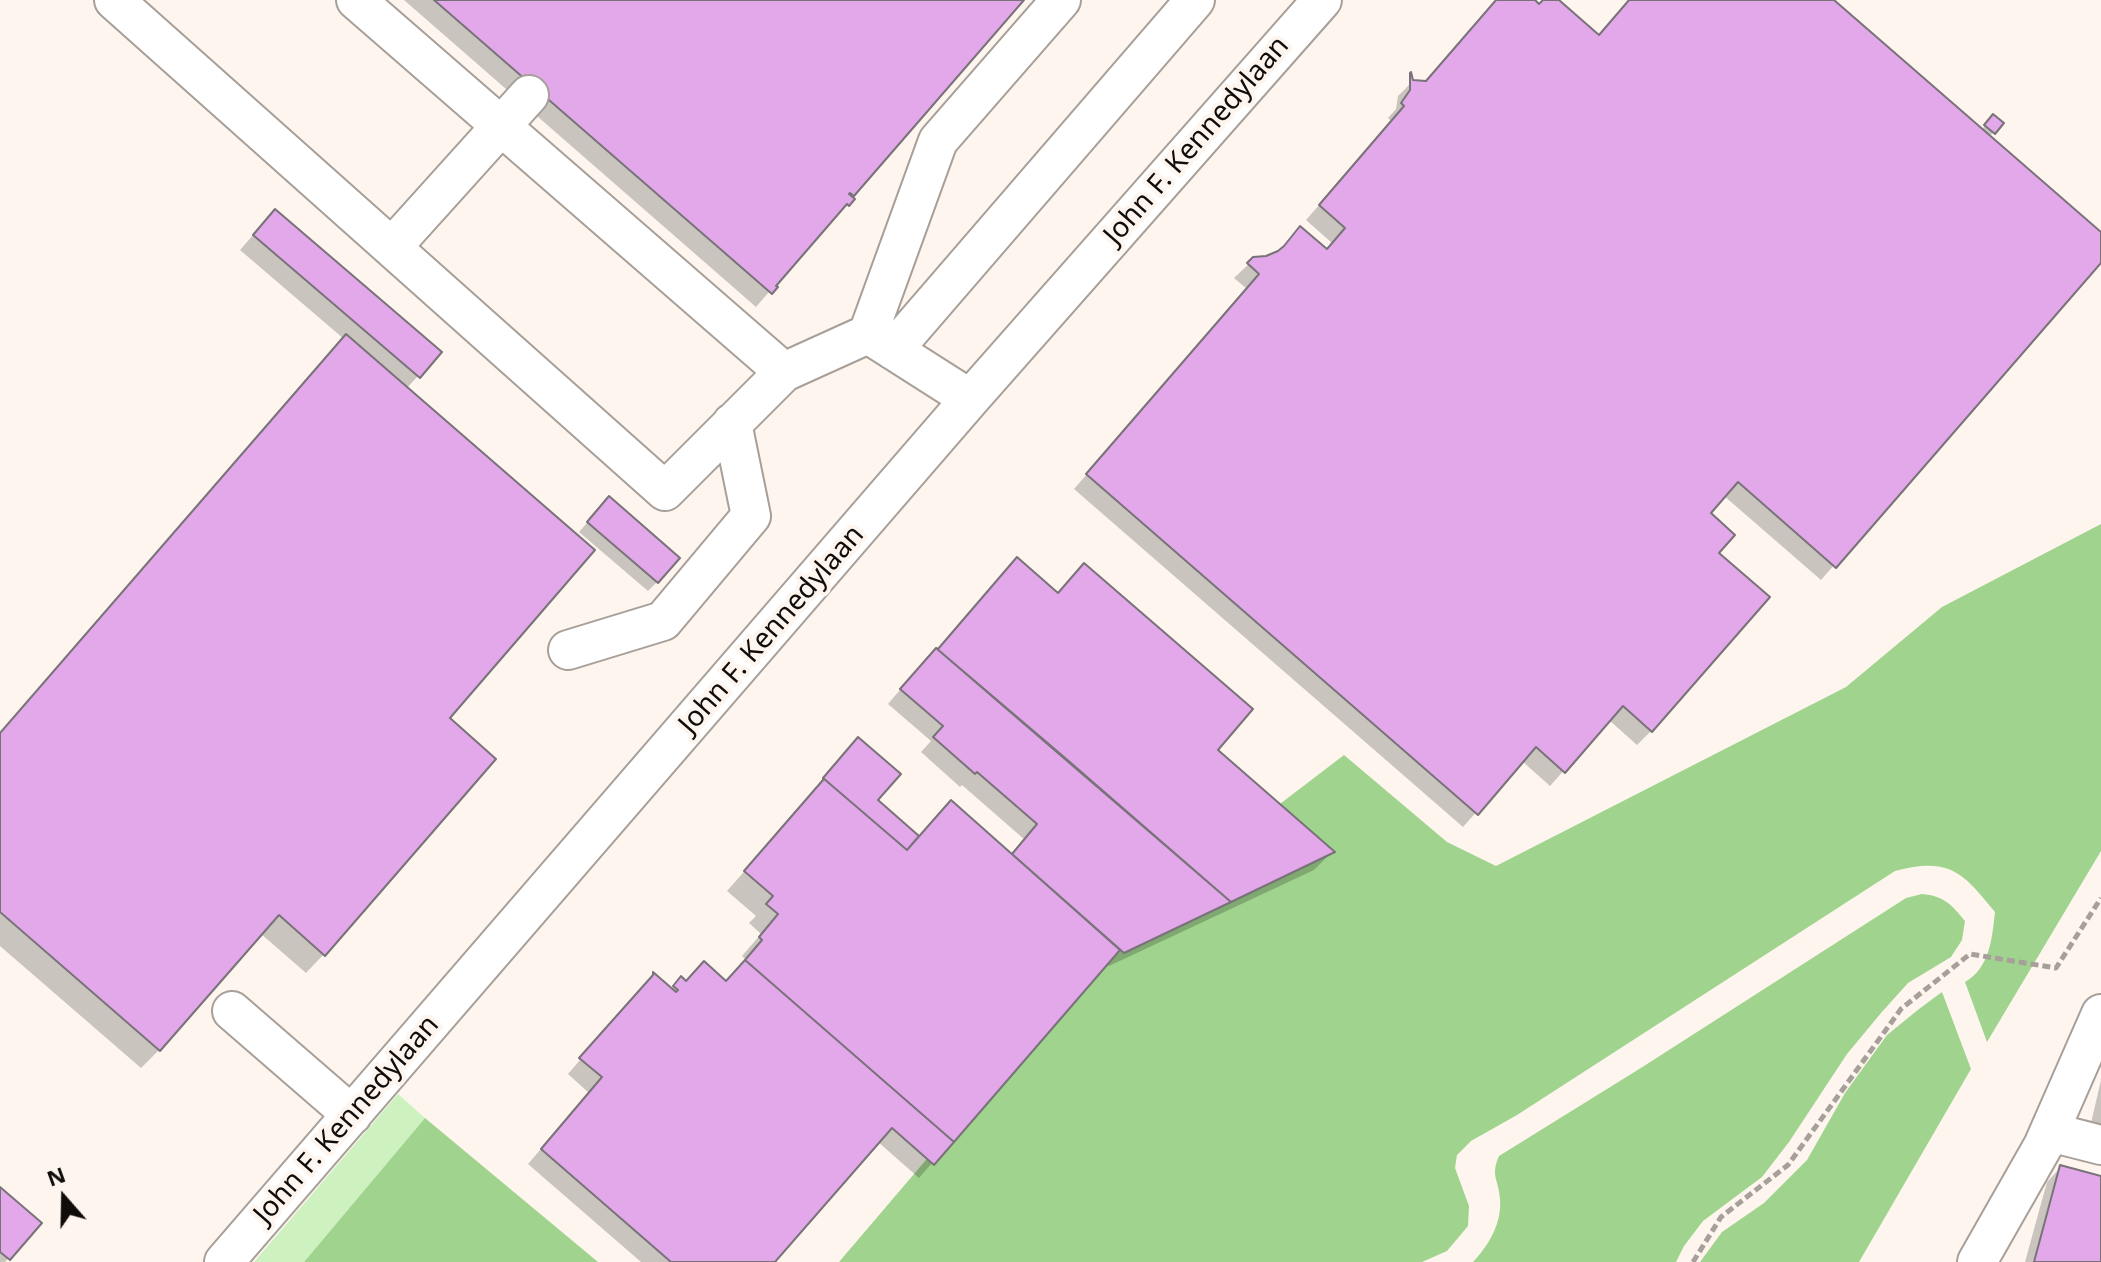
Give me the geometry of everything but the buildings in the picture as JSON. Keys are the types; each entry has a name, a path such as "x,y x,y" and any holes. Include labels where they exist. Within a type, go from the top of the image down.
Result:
{"street":[{"path":"114,0 665,491 784,372 881,342 1195,0"},
{"path":"356,0 784,372"},
{"path":"881,342 938,141 1061,0"},
{"name":"John F. Kennedylaan","path":"224,1262 970,399 1322,0"},
{"path":"392,247 529,95"},
{"path":"881,342 970,399"},
{"path":"568,650 663,621 751,516 732,423"},
{"path":"232,1011 352,1115"},
{"path":"1977,1262 2050,1132 2101,1014"},
{"path":"2050,1132 2101,1145"}],"path":[{"path":"1693,1262 1721,1217 1788,1165 1901,1009 1970,954 2056,968 2101,898"}],"green space":[{"path":"2101,524 2101,851 1987,1042 1965,982 1985,961 1995,912 1973,887 1953,871 1942,867 1914,867 1895,871 1517,1115 1471,1141 1457,1155 1455,1168 1469,1206 1468,1226 1447,1251 1422,1262 839,1262 937,1147 1204,862 1344,755 1447,842 1496,866 1846,687 1942,607"},
{"path":"1922,894 1946,902 1965,921 1962,940 1951,957 1908,983 1847,1054 1762,1177 1703,1221 1676,1262 1473,1262 1489,1241 1499,1217 1500,1199 1495,1173 1499,1156 1906,898"},
{"path":"1942,992 1971,1069 1859,1262 1700,1262 1722,1232 1764,1203 1807,1160 1845,1093 1887,1035"},
{"path":"398,1094 425,1118 304,1262 254,1262"},
{"path":"425,1118 598,1262 304,1262"}]}
